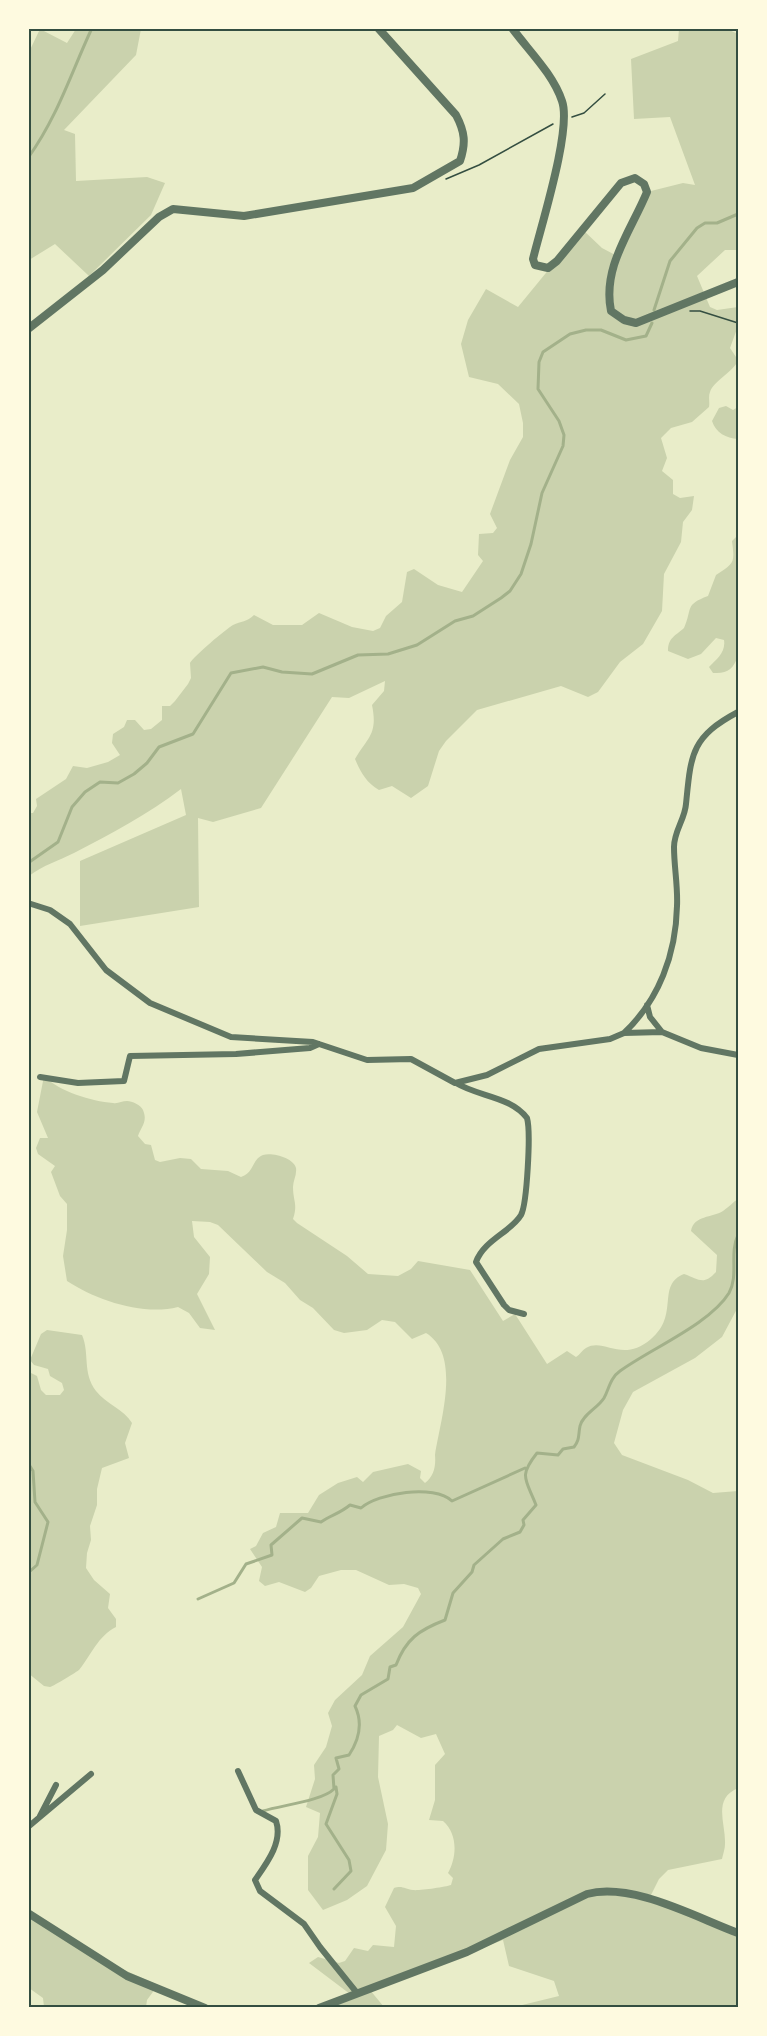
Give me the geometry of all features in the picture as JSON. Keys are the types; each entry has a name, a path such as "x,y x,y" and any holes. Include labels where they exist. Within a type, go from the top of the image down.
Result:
{"street":[{"path":"28,329 103,270 159,217 173,208 244,216 413,188 438,176 460,161 465,146 464,129 430,84 378,28"},
{"path":"512,28 554,84 563,102 564,120 555,171 533,259 535,265 548,268 557,261 621,183 635,178 644,183 647,192 610,275 608,295 611,311 624,320 636,323 738,282"},
{"path":"624,1034 638,1020 666,972 677,907 674,836 686,807 694,749 703,736 738,712"},
{"path":"28,903 50,910 70,924 106,970 150,1003 231,1037 320,1044 367,1060 411,1059 473,1092 514,1105 527,1118 531,1141 526,1170 524,1207 520,1217 493,1240 476,1262 508,1310 524,1314"},
{"path":"647,1004 650,1017 662,1032"},
{"path":"455,1083 487,1075 539,1049 610,1039 624,1034 662,1032 701,1048 738,1055"},
{"path":"40,1077 78,1083 124,1081 130,1056 236,1054 310,1048 320,1044"},
{"path":"238,1771 256,1810 276,1821 279,1832 270,1858 255,1880 260,1891 304,1924 357,1993"},
{"path":"28,1827 91,1774"},
{"path":"36,1821 51,1798 56,1785"},
{"path":"319,2007 467,1952 587,1894 602,1890 635,1894 738,1933"},
{"path":"28,1913 127,1977 205,2007"}],"path":[{"path":"438,176 447,180 479,165 543,128 584,113 605,94"},
{"path":"688,310 700,311 738,323"}],"green space":[{"path":"40,29 67,43 76,29 141,29 136,55 64,130 75,134 76,181 147,177 165,183 151,215 89,276 55,244 29,260 29,52"},
{"path":"679,29 727,29 738,34 738,250 725,250 697,276 710,307 717,310 738,307 738,326 730,348 738,360 712,388 709,394 709,407 692,422 671,428 661,438 667,458 662,471 673,480 673,494 680,498 694,496 692,510 683,522 681,542 664,574 662,611 643,644 620,662 598,692 588,697 561,686 477,710 439,751 428,786 411,798 392,786 379,790 374,787 364,777 355,759 371,735 374,723 372,705 384,691 385,681 349,698 332,697 261,808 213,822 198,818 199,907 80,926 80,861 186,815 181,789 129,823 29,876 29,813 33,813 37,806 36,799 66,779 73,766 87,768 108,762 120,755 112,743 113,734 124,727 127,720 135,720 144,730 151,729 162,720 162,706 170,706 191,678 190,663 233,625 254,615 273,625 302,625 319,613 352,627 373,631 380,628 386,616 402,602 407,572 414,569 438,585 462,592 483,561 478,555 479,534 493,533 497,528 490,514 510,460 523,437 523,423 519,404 498,384 469,377 461,344 468,320 486,289 518,307 582,229 602,248 619,257 647,192 683,183 695,185 670,117 634,119 631,59 678,41"},
{"path":"726,406 733,410 738,407 738,439 722,434 712,421 719,408"},
{"path":"738,535 738,656 729,670 723,673 713,673 709,667 722,652 724,640 716,638 701,654 688,659 668,651 668,647 673,638 684,628 692,605 708,596 716,575 732,562 732,541"},
{"path":"44,1076 58,1087 86,1098 115,1103 129,1101 138,1105 142,1108 145,1118 138,1136 145,1144 151,1145 155,1160 160,1162 180,1158 191,1159 201,1169 228,1171 241,1177 249,1172 256,1160 263,1155 277,1155 291,1161 296,1168 293,1187 295,1206 293,1219 297,1223 347,1256 368,1274 398,1276 411,1269 418,1261 470,1270 503,1321 515,1314 547,1364 567,1351 576,1357 593,1345 622,1350 641,1346 651,1339 660,1330 667,1311 671,1285 676,1279 684,1274 704,1280 716,1272 717,1255 691,1231 693,1226 700,1219 723,1211 738,1199 738,1307 722,1337 695,1358 633,1392 623,1410 614,1443 622,1455 688,1480 713,1493 738,1491 738,1788 730,1793 723,1805 725,1844 722,1859 668,1870 659,1879 648,1901 738,1931 738,2007 514,2007 559,1996 554,1981 509,1966 503,1940 370,1990 384,2007 321,2007 350,1994 309,1963 318,1957 339,1963 345,1961 354,1948 368,1951 373,1945 394,1947 396,1926 385,1907 394,1888 416,1890 438,1888 451,1885 453,1878 448,1873 453,1860 454,1839 443,1821 429,1820 435,1800 435,1765 445,1754 436,1734 421,1738 397,1725 393,1730 379,1736 378,1777 388,1824 386,1850 367,1886 347,1900 323,1910 308,1890 308,1856 318,1837 320,1813 306,1807 315,1779 314,1765 326,1747 332,1726 328,1713 335,1700 362,1675 370,1656 403,1627 421,1594 418,1588 404,1584 389,1585 356,1570 341,1570 319,1576 311,1588 305,1592 279,1582 265,1586 259,1581 262,1567 250,1549 256,1546 263,1533 276,1527 280,1513 308,1513 319,1495 338,1483 357,1477 363,1482 373,1472 408,1464 421,1471 420,1478 425,1483 435,1467 444,1407 446,1372 443,1357 437,1343 426,1333 412,1339 395,1322 382,1320 367,1330 344,1333 334,1330 313,1308 300,1300 285,1283 267,1272 218,1225 210,1222 192,1221 194,1237 210,1257 209,1274 197,1294 215,1330 200,1328 189,1313 178,1307 135,1308 106,1300 67,1281 63,1256 67,1230 67,1204 60,1196 51,1172 55,1166 38,1154 36,1148 40,1138 48,1138 37,1112"},
{"path":"47,1330 82,1335 92,1384 100,1396 129,1418 132,1423 125,1443 129,1458 102,1468 87,1553 86,1568 94,1580 110,1594 108,1608 116,1619 116,1627 100,1641 79,1670 50,1687 44,1686 28,1673 29,1372 37,1376 41,1390 46,1395 60,1395 64,1390 62,1383 50,1376 48,1369 34,1365 30,1360 41,1334"},
{"path":"28,1909 100,1959 158,1985 147,2000 146,2007 44,2007 43,1998 29,1988"}],"waterway":[{"path":"28,158 56,110 92,28"},
{"path":"654,310 670,261 697,228 705,223 717,223 738,214"},
{"path":"28,863 58,842 72,807 85,792 100,782 118,783 147,763 159,747 193,734 231,673 263,667 282,672 312,674 358,655 388,654 417,645 455,621 473,616 510,591 521,574 531,544 542,493 563,446 564,435 559,421 538,389 539,362 543,352 570,334 586,330 601,330 626,340 646,336 652,323"},
{"path":"263,1811 321,1797 334,1789 333,1775 339,1769 336,1758 349,1755 357,1737 359,1719 355,1706 361,1695 388,1679 390,1667 396,1665 404,1648 414,1636 445,1620 453,1593 472,1572 474,1565 503,1539 520,1532 524,1525 523,1520 536,1505 526,1478 527,1468 531,1461 537,1453 558,1455 563,1449 574,1447 582,1422 604,1398 617,1374 694,1326 720,1304 732,1286 734,1250 738,1235"},
{"path":"28,1463 33,1471 35,1502 48,1522 37,1565 28,1573"},
{"path":"198,1599 234,1583 246,1564 272,1555 271,1545 302,1518 321,1522 350,1505 361,1508 380,1498 406,1493 433,1493 452,1501 525,1468"},
{"path":"334,1889 351,1871 349,1860 326,1824 337,1794 336,1787"}]}
